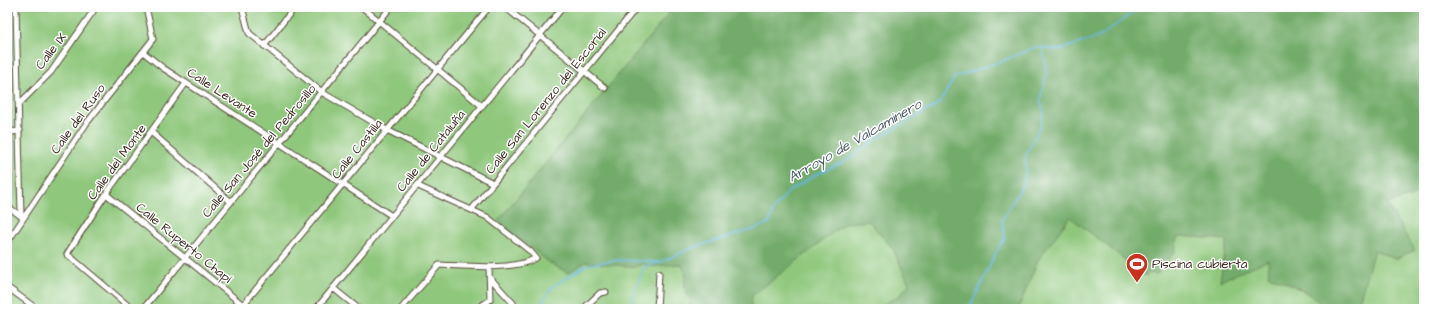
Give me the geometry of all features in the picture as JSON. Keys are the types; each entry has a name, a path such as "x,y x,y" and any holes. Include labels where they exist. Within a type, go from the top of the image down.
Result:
{"street":[{"path":"16,7 20,103 22,216"},
{"name":"Calle IX","path":"20,103 51,72 96,7"},
{"name":"Calle del Ruso","path":"7,243 22,216 86,124 154,39 146,7"},
{"path":"242,7 249,33 322,92 387,130 493,182"},
{"path":"264,46 296,7"},
{"path":"362,7 482,106"},
{"name":"Calle San José del Pedrosillo","path":"143,309 391,7"},
{"name":"Calle Castilla","path":"246,307 387,130 488,7"},
{"path":"505,7 605,88"},
{"name":"Calle de Cataluña","path":"316,309 563,7"},
{"name":"Calle San Lorenzo del Escorial","path":"472,209 637,7"},
{"name":"Calle Levante","path":"143,52 163,68 392,216"},
{"name":"Calle del Monte","path":"132,309 67,254 106,194 186,83"},
{"path":"7,128 14,132 20,130"},
{"path":"151,132 231,202"},
{"path":"401,309 439,265 489,267 530,261 536,258 530,251 487,217 418,186"},
{"name":"Calle Ruperto Chapí","path":"106,194 246,307"},
{"path":"7,206 22,216"},
{"path":"476,309 490,300 489,267"},
{"path":"657,309 659,273"},
{"path":"490,278 513,303"},
{"path":"7,287 37,309"},
{"path":"333,288 359,309"},
{"path":"583,309 600,293 606,292"}],"green space":[{"path":"7,7 1424,7 1424,309 7,309"},
{"path":"674,7 1424,7 1424,192 1387,204 1415,250 1395,259 1374,250 1357,309 1328,309 1300,289 1269,276 1268,260 1220,281 1227,240 1181,236 1177,238 1175,251 1157,274 1148,273 1146,276 1070,217 1038,260 1018,309 876,309 900,295 909,284 893,249 869,221 845,223 752,296 751,309 688,309 691,302 684,288 686,274 681,264 646,267 646,263 634,267 586,262 568,273 550,263 498,221"}],"waterway":[{"name":"Arroyo de Valcaminero","path":"630,309 635,288 644,267 661,262 694,247 755,229 770,222 773,210 789,191 817,174 846,161 876,139 939,104 955,77 1005,60 1036,47 1059,50 1101,36 1140,7 1146,7"},
{"path":"968,309 1005,238 1002,220 1022,186 1026,172 1025,157 1040,127 1044,110 1040,101 1046,75 1043,48"},
{"path":"538,309 551,288 586,265 617,260 659,262"}],"place":[{"name":"Piscina cubierta","path":"1137,284"}]}
